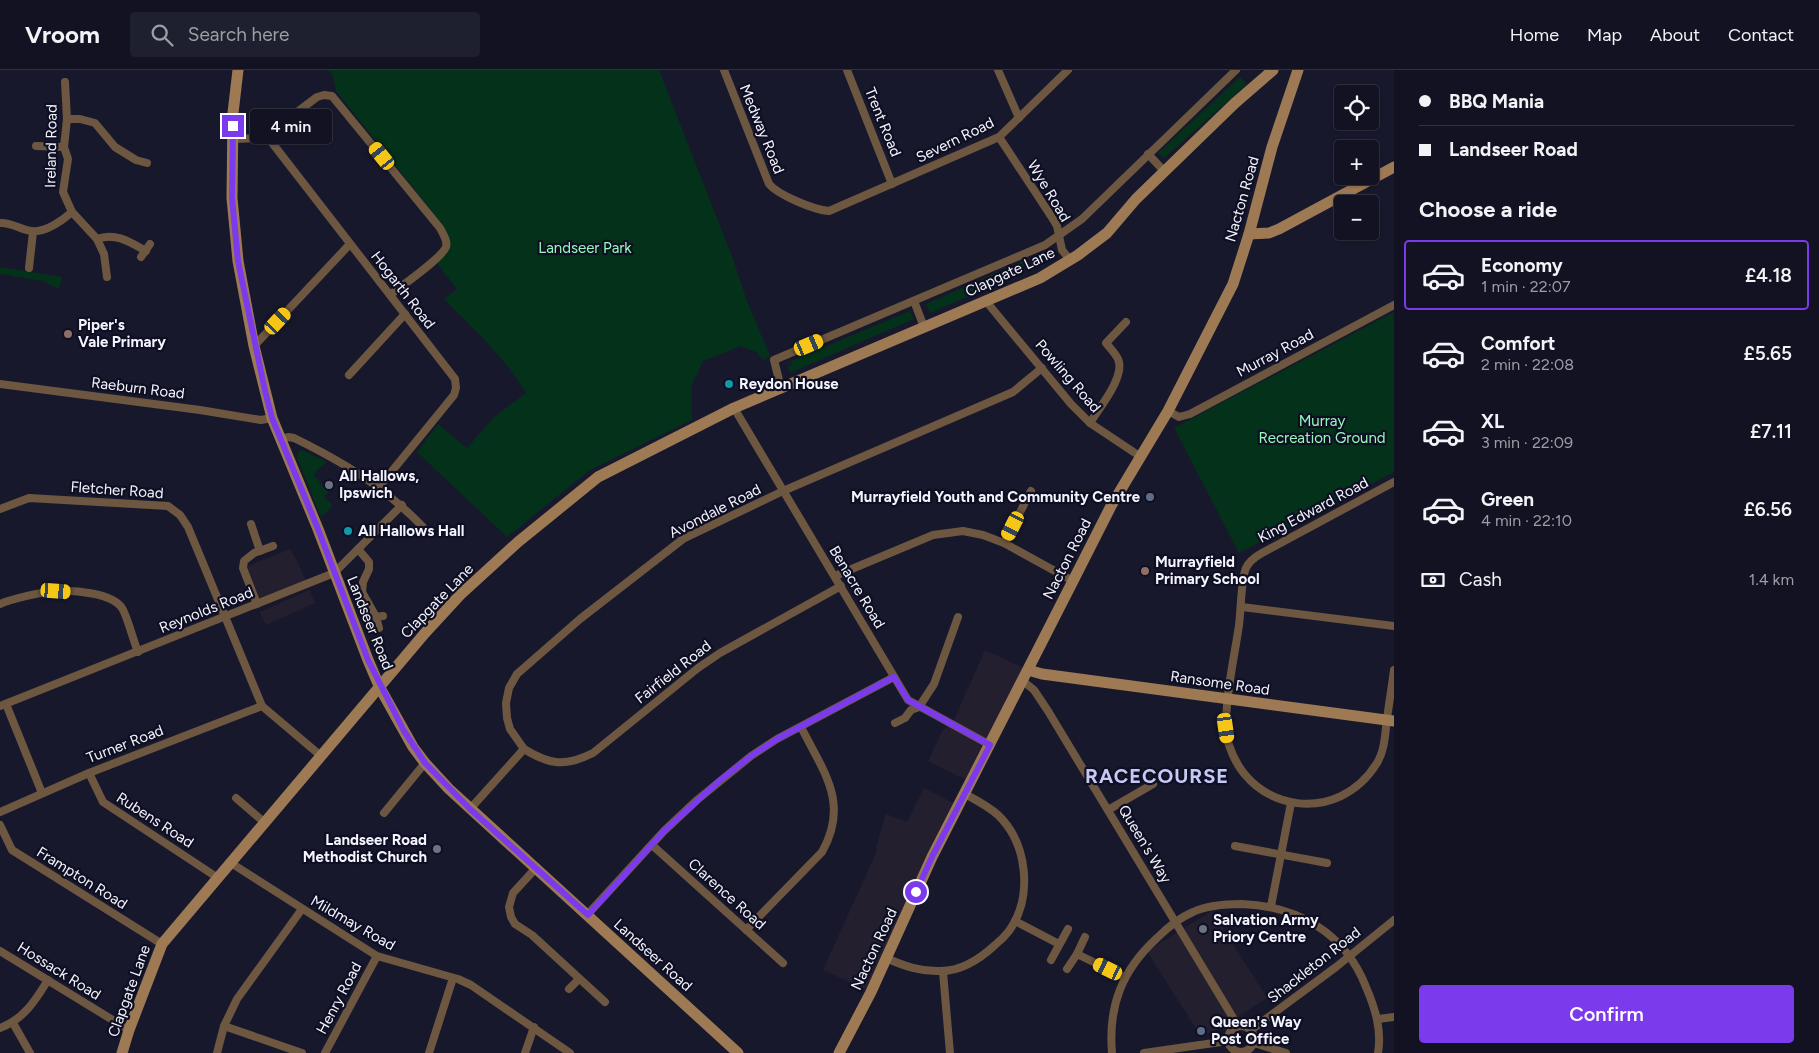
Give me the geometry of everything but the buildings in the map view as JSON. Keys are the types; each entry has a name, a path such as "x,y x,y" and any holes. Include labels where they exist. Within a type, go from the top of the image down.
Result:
{"street":[{"name":"Landseer Road","path":"238,70 233,113 232,198 238,261 254,346 272,418 380,688 404,731 425,763 470,809 738,1053"},
{"name":"Medway Road","path":"724,70 769,184 778,192 820,210 829,210 892,184"},
{"name":"Trent Road","path":"847,70 892,184"},
{"path":"998,70 1019,118"},
{"name":"Severn Road","path":"892,184 999,137 1068,70"},
{"name":"Clapgate Lane","path":"781,388 774,360 914,301 1045,244 1059,236 1082,219 1236,70"},
{"name":"Clapgate Lane","path":"122,1053 128,1030 162,944 425,633 460,596 518,542 598,476 734,408 984,300 1040,278 1070,260 1107,233 1136,199 1164,171 1235,102 1273,70"},
{"name":"Nacton Road","path":"839,1053 871,992 932,857 1111,506 1168,412 1233,284 1249,234 1272,147 1298,70"},
{"name":"Ireland Road","path":"65,82 69,94 64,147 68,159 64,192 72,212 96,239 104,254 107,277"},
{"path":"233,139 267,138 272,131 317,97 324,95 332,96 440,228 446,239 446,247 436,258 390,295"},
{"path":"67,119 80,119 95,123 115,147 136,164 147,162"},
{"name":"Wye Road","path":"999,137 1057,226 1062,250 1070,260"},
{"name":"Hogarth Road","path":"267,138 455,379 456,388 454,394 379,487"},
{"path":"36,146 64,147"},
{"path":"1148,154 1164,171"},
{"path":"1249,234 1269,233 1279,229 1394,167"},
{"path":"0,224 5,223 33,232 62,221 72,212"},
{"path":"29,268 33,232"},
{"path":"96,239 105,236 118,237 146,251"},
{"path":"254,346 350,244"},
{"name":"Powling Road","path":"984,300 1071,404 1090,423 1141,457"},
{"path":"914,301 924,327"},
{"name":"Murray Road","path":"1168,412 1179,417 1190,414 1394,305"},
{"path":"349,375 404,314"},
{"path":"1090,423 1116,382 1120,371 1119,360 1106,343 1126,322"},
{"name":"Avondale Road","path":"524,750 510,729 507,718 506,702 517,674 580,619 683,539 783,491 1013,392 1042,368"},
{"name":"Raeburn Road","path":"0,384 200,410 261,420 272,418"},
{"name":"Benacre Road","path":"734,408 908,700 990,745"},
{"path":"281,439 294,438 346,464 402,505 423,527"},
{"name":"King Edward Road","path":"1242,607 1244,574 1252,559 1394,482"},
{"path":"1004,543 1031,491"},
{"name":"Fletcher Road","path":"0,509 29,498 168,506 180,515 188,527 262,706"},
{"name":"Reynolds Road","path":"3,705 334,573 402,505"},
{"path":"251,524 260,550"},
{"path":"835,576 933,534 963,531 983,534 1004,543 1073,581"},
{"path":"257,604 244,568 244,560 260,550 272,546"},
{"path":"358,549 369,562 369,569 363,582 362,592 380,616 379,628"},
{"name":"Fairfield Road","path":"524,750 538,758 564,764 579,760 593,753 698,668 720,653 840,586"},
{"path":"0,604 9,600 56,591 99,594 111,598 122,608 138,652"},
{"path":"1394,626 1242,607 1228,699 1226,728 1228,744 1244,776 1256,787 1271,796 1290,803 1302,804 1332,800 1354,788 1369,774 1382,754 1390,720 1394,670"},
{"path":"895,723 905,718 911,710 919,707 934,684 958,617"},
{"name":"Ransome Road","path":"1028,670 1042,674 1390,720"},
{"path":"1034,690 1036,680 1042,674"},
{"path":"588,915 673,821 719,781 758,752 894,677"},
{"name":"Queen's Way","path":"1023,680 1034,690 1238,1026"},
{"path":"3,705 42,793"},
{"path":"262,706 321,756"},
{"name":"Turner Road","path":"0,812 89,773 262,706"},
{"path":"746,930 822,852 834,823 834,805 831,789 801,727"},
{"path":"470,809 524,750"},
{"path":"384,813 425,763"},
{"name":"Rubens Road","path":"89,773 102,802 218,878"},
{"path":"1108,810 1153,784"},
{"path":"886,958 916,969 943,972 962,966 982,956 1008,932 1015,921 1022,899 1024,875 1018,845 1006,825 997,815 965,794"},
{"path":"236,798 265,823"},
{"path":"1271,906 1290,803"},
{"name":"Frampton Road","path":"0,825 12,850 162,944"},
{"name":"Clarence Road","path":"652,844 783,963"},
{"path":"1235,846 1327,863"},
{"name":"Mildmay Road","path":"231,863 377,956 471,984 570,1053"},
{"path":"536,868 513,893 510,899 510,916 515,924 532,935 605,1002"},
{"path":"1112,1053 1112,1016 1124,977 1141,952 1174,921 1195,911 1212,906 1230,904 1271,906 1296,915 1336,939 1359,968 1364,979 1378,1019 1378,1053"},
{"path":"217,1053 224,1026 237,999 302,909"},
{"name":"Shackleton Road","path":"1251,1030 1350,956 1394,920"},
{"path":"1015,921 1060,944"},
{"path":"1051,960 1068,929"},
{"path":"1067,969 1085,937"},
{"name":"Hossack Road","path":"0,951 128,1030"},
{"path":"1077,954 1124,977"},
{"name":"Henry Road","path":"326,1053 377,956"},
{"path":"943,972 950,1053"},
{"path":"429,1053 453,978"},
{"path":"569,989 579,979"},
{"path":"0,1028 12,1023 25,1013 34,1003 48,980"},
{"path":"1378,1019 1394,1017"},
{"path":"12,1023 30,1053"},
{"path":"224,1026 302,1053"},
{"path":"1238,1026 1251,1030 1254,1037 1254,1043 1248,1052 1236,1052 1228,1041 1229,1034 1238,1026"},
{"path":"525,1053 534,1027"},
{"path":"1144,1053 1228,1041"},
{"path":"1254,1043 1286,1053"}],"shaded area":[{"path":"290,549 306,581 258,598 246,567"},
{"path":"309,590 315,603 266,625 260,612"},
{"path":"985,650 1028,670 971,782 928,761 943,730 954,720"},
{"path":"924,788 959,806 871,992 823,970 877,851 876,848 886,814 907,822"},
{"path":"1212,911 1267,998 1214,1032 1200,1035 1147,951"}],"green space":[{"name":"Landseer Park","path":"328,70 659,70 733,259 747,301 770,356 763,360 756,352 741,346 703,361 691,387 692,420 590,470 507,537 417,452 438,424 467,448 494,417 526,393 498,355 444,299 457,289 436,262 445,255 450,246 450,238 447,239 445,228 336,91 333,76"},
{"path":"1240,77 1247,84 1164,158 1158,153"},
{"path":"1027,259 1019,274 930,313 926,304"},
{"path":"0,267 62,277 59,289 43,281 0,274"},
{"path":"910,311 914,319 790,373 788,367 793,364 792,362 786,363"},
{"name":"Murray Recreation Ground","path":"1394,312 1394,472 1239,553 1174,428"},
{"path":"302,450 327,462 313,474 328,492 324,496 333,506 321,517 297,457 299,451"}],"place":[{"name":"Piper's Vale Primary","path":"68,334"},
{"name":"Reydon House","path":"729,384"},
{"name":"All Hallows, Ipswich","path":"329,485"},
{"name":"Murrayfield Youth and Community Centre","path":"1150,497"},
{"name":"All Hallows Hall","path":"348,531"},
{"name":"Murrayfield Primary School","path":"1145,571"},
{"name":"Landseer Road Methodist Church","path":"437,849"},
{"name":"Salvation Army Priory Centre","path":"1203,929"},
{"name":"Queen's Way Post Office","path":"1201,1031"}],"district":[{"name":"RACECOURSE","path":"1157,776"}],"route":[{"path":"233,126 232,198 238,261 254,346 272,418 380,688 413,747 425,763 470,809 588,915 664,831 719,781 751,756 777,739 894,677 908,700 990,745 916,892"}]}
